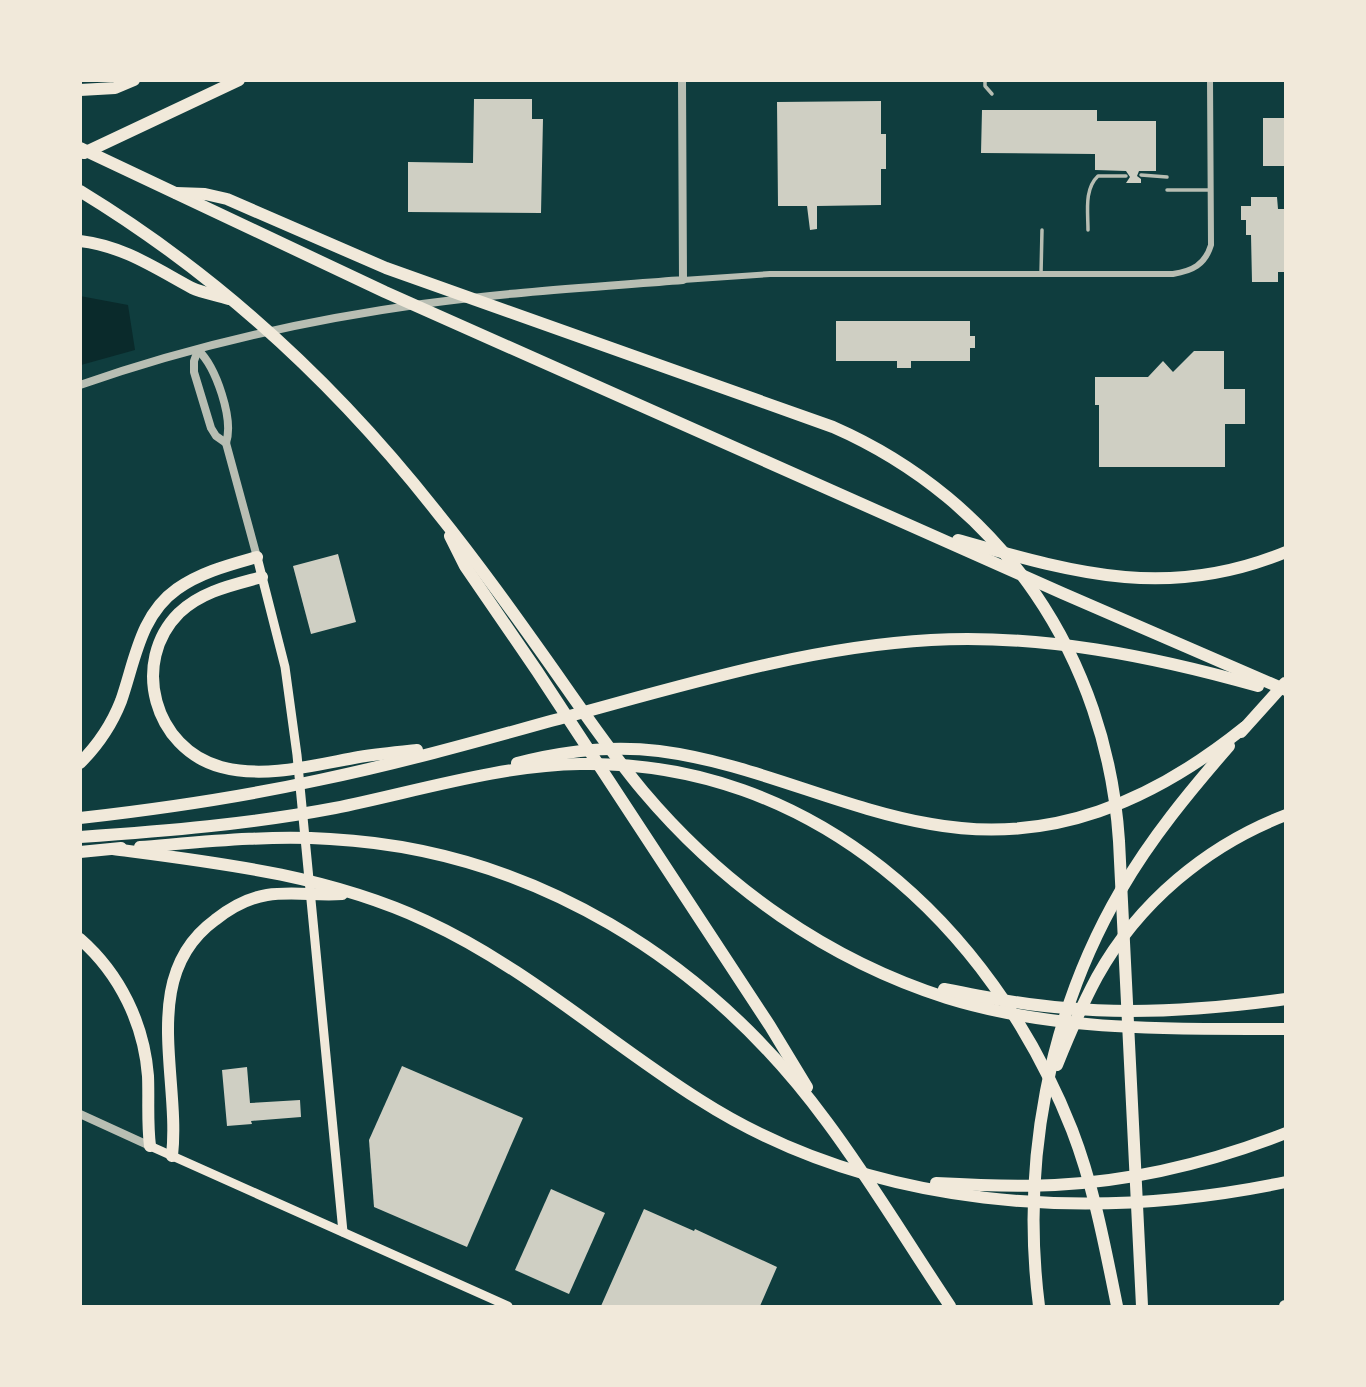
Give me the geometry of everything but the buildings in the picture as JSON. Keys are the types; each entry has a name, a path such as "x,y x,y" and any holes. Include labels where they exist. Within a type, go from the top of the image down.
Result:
{"highway":[{"path":"80,90 115,88 134,80"},
{"path":"80,155 239,80"},
{"path":"80,148 385,292 1286,692"},
{"path":"80,191 165,247 256,318 288,348 372,435 445,522 625,768 693,845 730,879 797,928 859,962 909,984 987,1009 1060,1022 1143,1028 1286,1029"},
{"path":"176,192 227,199 355,256 746,395 850,435 895,459 938,489 1012,561 1045,607 1072,656 1101,732 1116,807 1142,1307"},
{"path":"80,241 126,252 193,288 235,301"},
{"path":"445,522 465,566 770,1026 826,1121 950,1307"},
{"path":"926,533 1059,568 1095,575 1142,579 1217,573 1286,552"},
{"path":"80,764 100,740 115,713 145,628 164,600 200,576 257,557"},
{"path":"262,577 207,594 179,614 166,629 158,648 153,668 157,707 166,726 195,756 211,764 237,771 316,765 467,744"},
{"path":"80,818 318,781 821,653 876,645 960,639 1031,642 1097,650 1189,668 1286,692"},
{"path":"1040,1307 1034,1225 1036,1169 1049,1085 1071,996 1100,928 1133,871 1167,823 1245,727 1286,683"},
{"path":"422,790 500,766 571,752 630,749 663,751 711,761 916,821 952,827 998,829 1053,824 1116,807 1182,774 1245,727"},
{"path":"80,837 184,830 284,817 519,769 579,764 642,766 713,779 795,810 856,848 916,897 985,975 1019,1025 1045,1070 1081,1155 1097,1209 1117,1307"},
{"path":"1062,1041 1099,974 1124,937 1172,885 1223,846 1286,815"},
{"path":"80,852 286,837 323,839 386,845 463,861 540,888 606,920 662,956 729,1010 780,1064 826,1121"},
{"path":"113,849 223,863 290,876 328,890"},
{"path":"172,1156 168,1020 170,990 178,965 199,933 225,912 257,897 328,890 351,892 423,920 484,951 656,1071 726,1116 808,1154 894,1180 968,1195 1027,1202 1073,1204 1181,1200 1286,1182"},
{"path":"80,939 100,959 115,980 135,1019 146,1065 150,1146"},
{"path":"909,984 1045,1006 1094,1010 1187,1009 1286,999"},
{"path":"894,1180 1035,1186 1093,1182 1188,1164 1286,1133"}],"main road":[{"path":"257,557 285,667 297,755 343,1232"},
{"path":"150,1146 508,1307"}],"street":[{"path":"682,80 683,280"},
{"path":"80,385 198,349 343,317 424,304 770,274 1172,274 1191,271 1205,259 1210,245 1210,80"},
{"path":"198,349 194,361 211,428 216,436 226,443"},
{"path":"198,349 212,367 229,423 226,443 257,557"},
{"path":"80,1115 150,1146"}],"lane":[{"path":"985,80 985,86 992,94"},
{"path":"1142,175 1167,177"},
{"path":"1088,230 1091,182 1098,176 1126,176"},
{"path":"1167,190 1212,190"},
{"path":"1041,274 1042,230"}],"water":[{"path":"80,296 128,305 135,350 81,365"}]}
